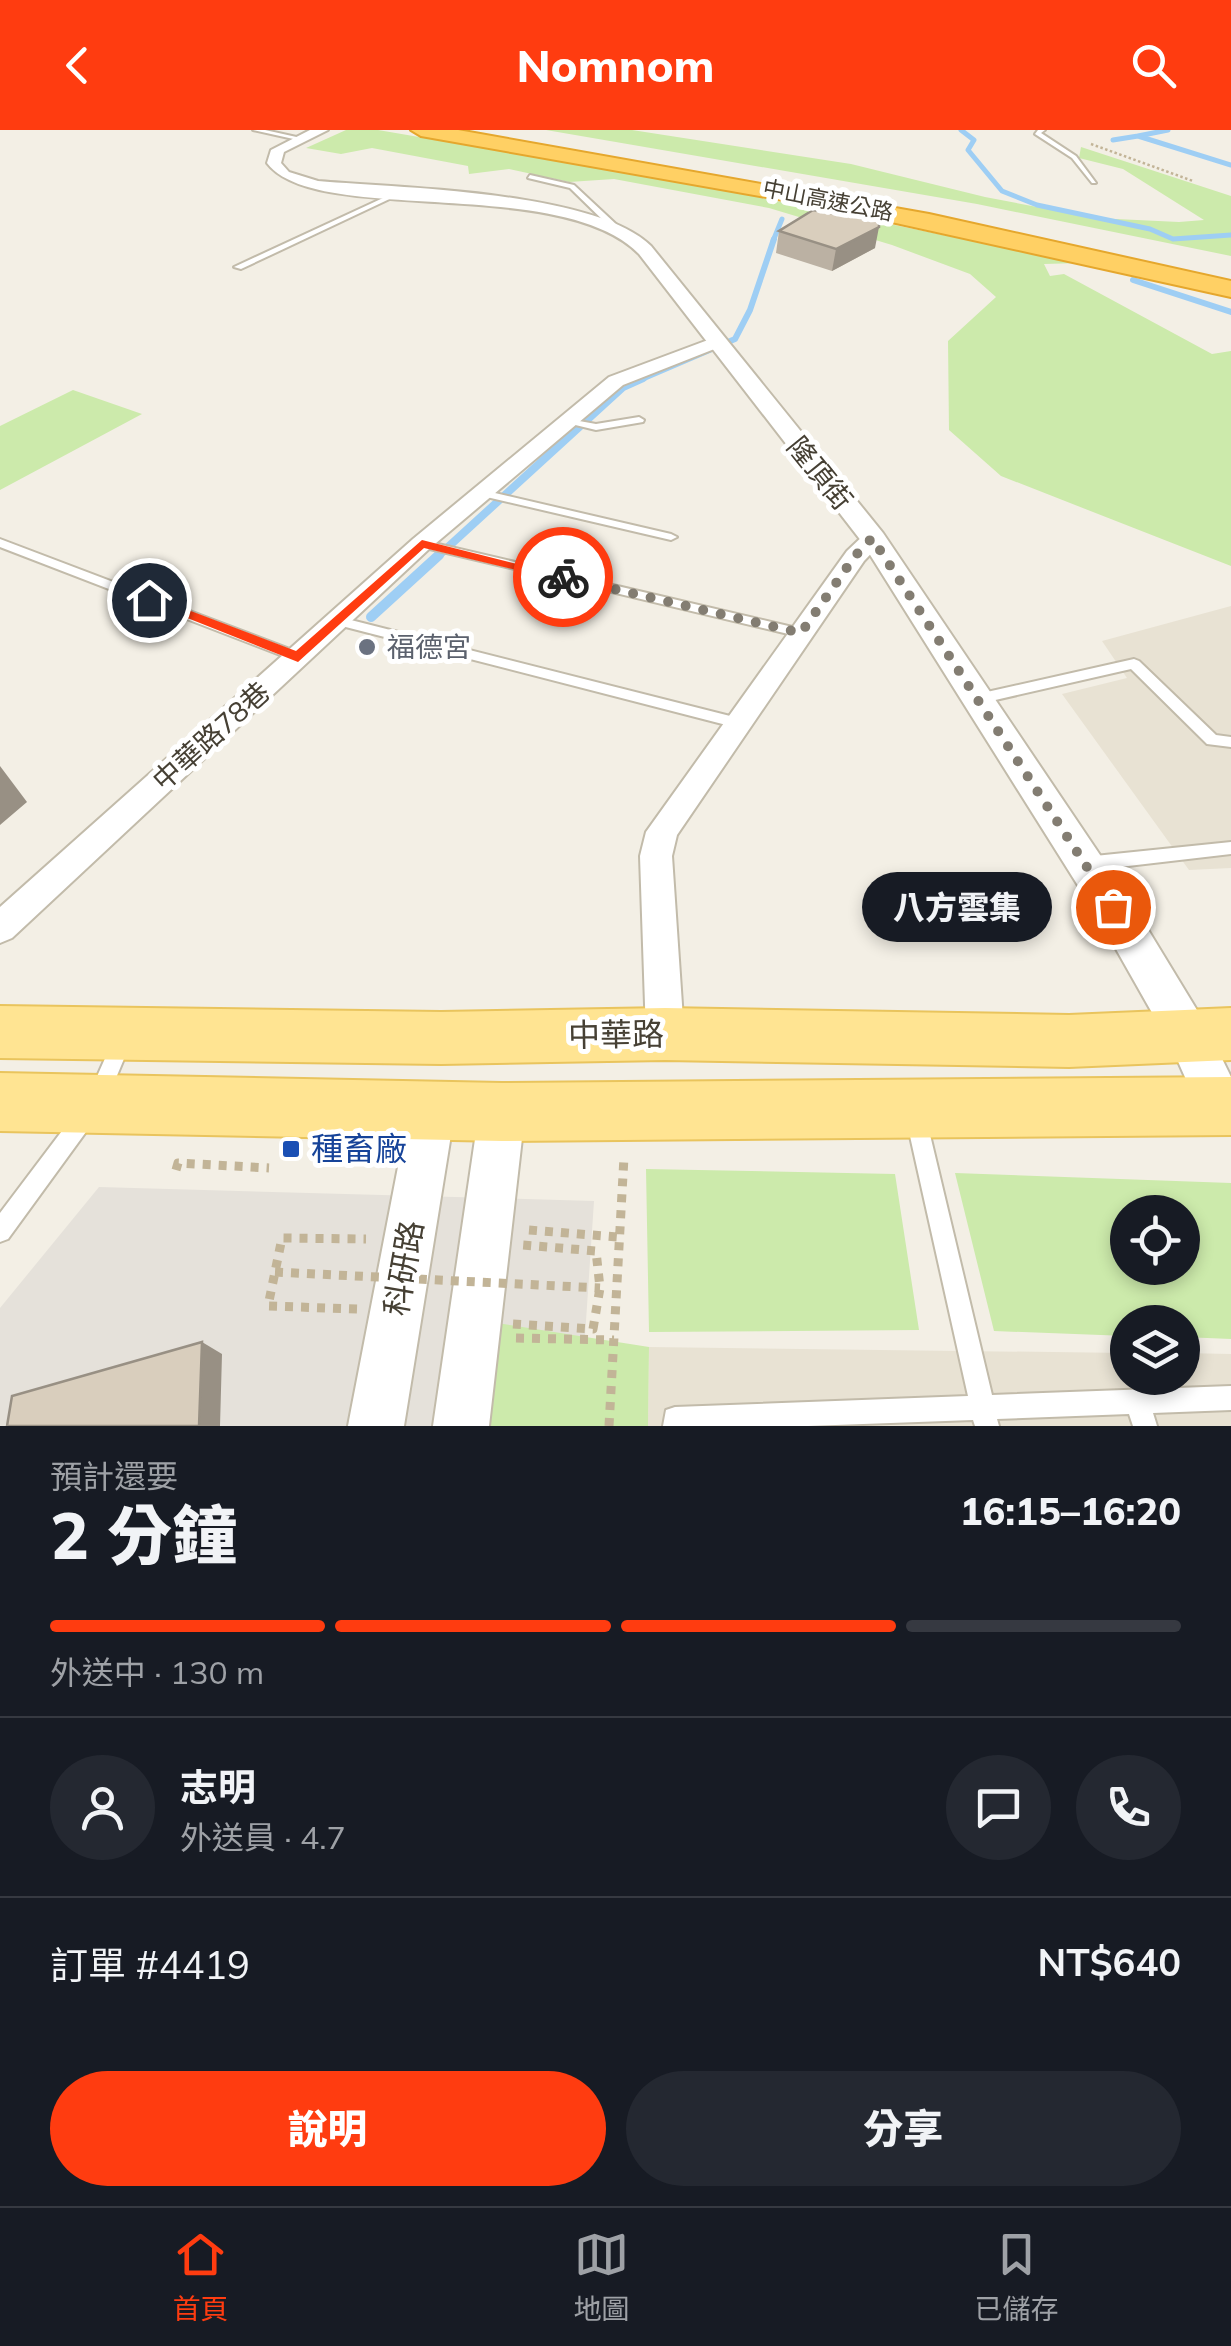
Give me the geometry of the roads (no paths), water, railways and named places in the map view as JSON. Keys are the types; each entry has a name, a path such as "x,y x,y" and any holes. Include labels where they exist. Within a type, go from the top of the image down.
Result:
{"highway":[{"name":"中山高速公路","path":"420,130 881,210 1231,289"},
{"name":"中山高速公路","path":"495,130 875,194 1231,270"}],"main road":[{"name":"中華路","path":"0,1032 1069,1040 1210,1034"},
{"path":"0,1102 502,1112 1226,1106"}],"street":[{"path":"298,138 319,131"},
{"name":"隆頂街","path":"298,138 274,156 277,170 284,175 317,185 544,208 614,226 646,250 872,538 1085,864 1210,1034 1226,1106"},
{"name":"中華路78巷","path":"0,928 422,544 616,381 721,348"},
{"path":"666,1034 656,856 662,832 855,556 872,538"},
{"name":"科研路","path":"376,1426 432,1110"},
{"path":"460,1426 502,1112"}],"lane":[{"path":"256,130 298,138"},
{"path":"1042,130 1037,133 1044,141 1074,157 1094,182"},
{"path":"530,177 572,186 614,226"},
{"path":"238,267 396,194"},
{"path":"569,422 596,427 640,420"},
{"path":"484,494 670,536"},
{"path":"0,543 298,657"},
{"path":"422,544 801,633"},
{"path":"338,620 738,723"},
{"path":"978,699 1134,664 1212,740 1231,742"},
{"path":"1085,864 1231,848"},
{"path":"0,1231 95,1104 126,1034"},
{"path":"913,1108 984,1416"},
{"path":"675,1426 674,1419 984,1416 1137,1400 1231,1398"},
{"path":"1137,1400 1145,1426"}],"waterway":[{"path":"961,130 974,140 968,150 1002,191 1037,205 1150,229 1173,239 1231,235"},
{"path":"1138,136 1168,130"},
{"path":"1113,140 1138,136"},
{"path":"1138,136 1231,165"},
{"path":"773,241 782,219"},
{"path":"637,381 735,339 750,310 774,239"},
{"path":"1133,280 1231,312"},
{"path":"436,558 623,387 643,378"},
{"path":"371,617 439,555"}],"place":[{"name":"福德宮","path":"367,647"},
{"name":"八方雲集","path":"1113,907"},
{"name":"種畜廠","path":"291,1149"}]}
